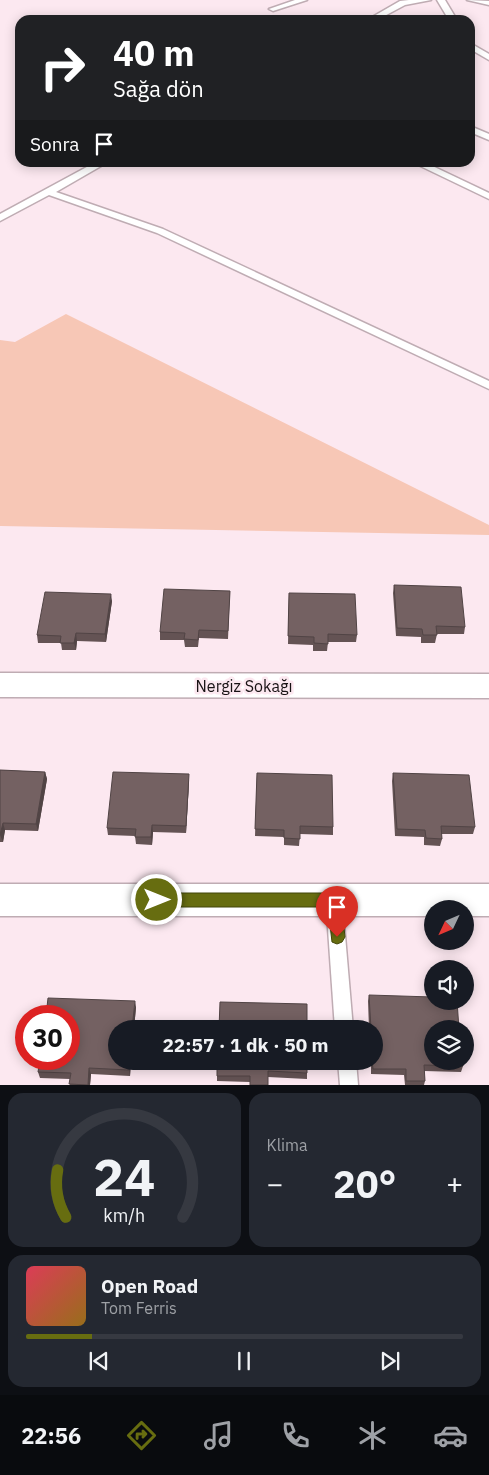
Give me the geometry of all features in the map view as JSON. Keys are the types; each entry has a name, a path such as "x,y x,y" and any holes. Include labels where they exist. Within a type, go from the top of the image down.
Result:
{"street":[{"name":"Nergiz Sokağı","path":"0,685 489,686"},
{"path":"0,900 489,900"}],"lane":[{"path":"273,9 303,0"},
{"path":"380,15 403,3 427,0"},
{"path":"441,0 450,15"},
{"path":"471,0 489,2"},
{"path":"475,48 489,58"},
{"path":"475,131 489,137"},
{"path":"0,218 95,167"},
{"path":"427,167 489,196"},
{"path":"48,192 160,232 489,385"},
{"path":"334,900 343,1020"},
{"path":"348,1070 349,1085"}],"shaded area":[{"path":"66,314 489,525 489,535 0,526 0,340 15,342"}],"building":[{"path":"394,585 461,587 465,627 436,626 437,635 423,635 422,629 397,628"},
{"path":"164,589 230,591 228,631 199,630 198,640 184,639 185,633 160,632"},
{"path":"45,592 111,594 105,634 76,633 74,643 60,643 61,636 37,635"},
{"path":"289,593 355,594 357,635 328,634 328,644 314,643 314,637 288,636"},
{"path":"0,770 45,772 36,824 3,823 0,835"},
{"path":"113,772 189,774 186,826 152,825 151,837 135,837 136,829 107,828"},
{"path":"257,773 332,775 333,827 300,826 300,839 284,838 284,830 255,829"},
{"path":"393,773 469,775 475,827 441,826 442,839 426,838 425,830 397,829"},
{"path":"369,995 424,997 424,1010 458,1010 458,1020 424,1020 425,1081 406,1081 406,1069 383,1069 383,1020 370,1020"},
{"path":"48,998 135,1001 133,1020 108,1020 108,1069 89,1068 88,1085 69,1084 71,1073 38,1072 38,1070 80,1070 80,1005 47,1005"},
{"path":"220,1002 307,1004 307,1020 219,1020"},
{"path":"217,1070 307,1070 307,1073 268,1071 268,1085 250,1085 250,1076 217,1076"}],"route":[{"path":"157,900 334,900 337,937"}]}
